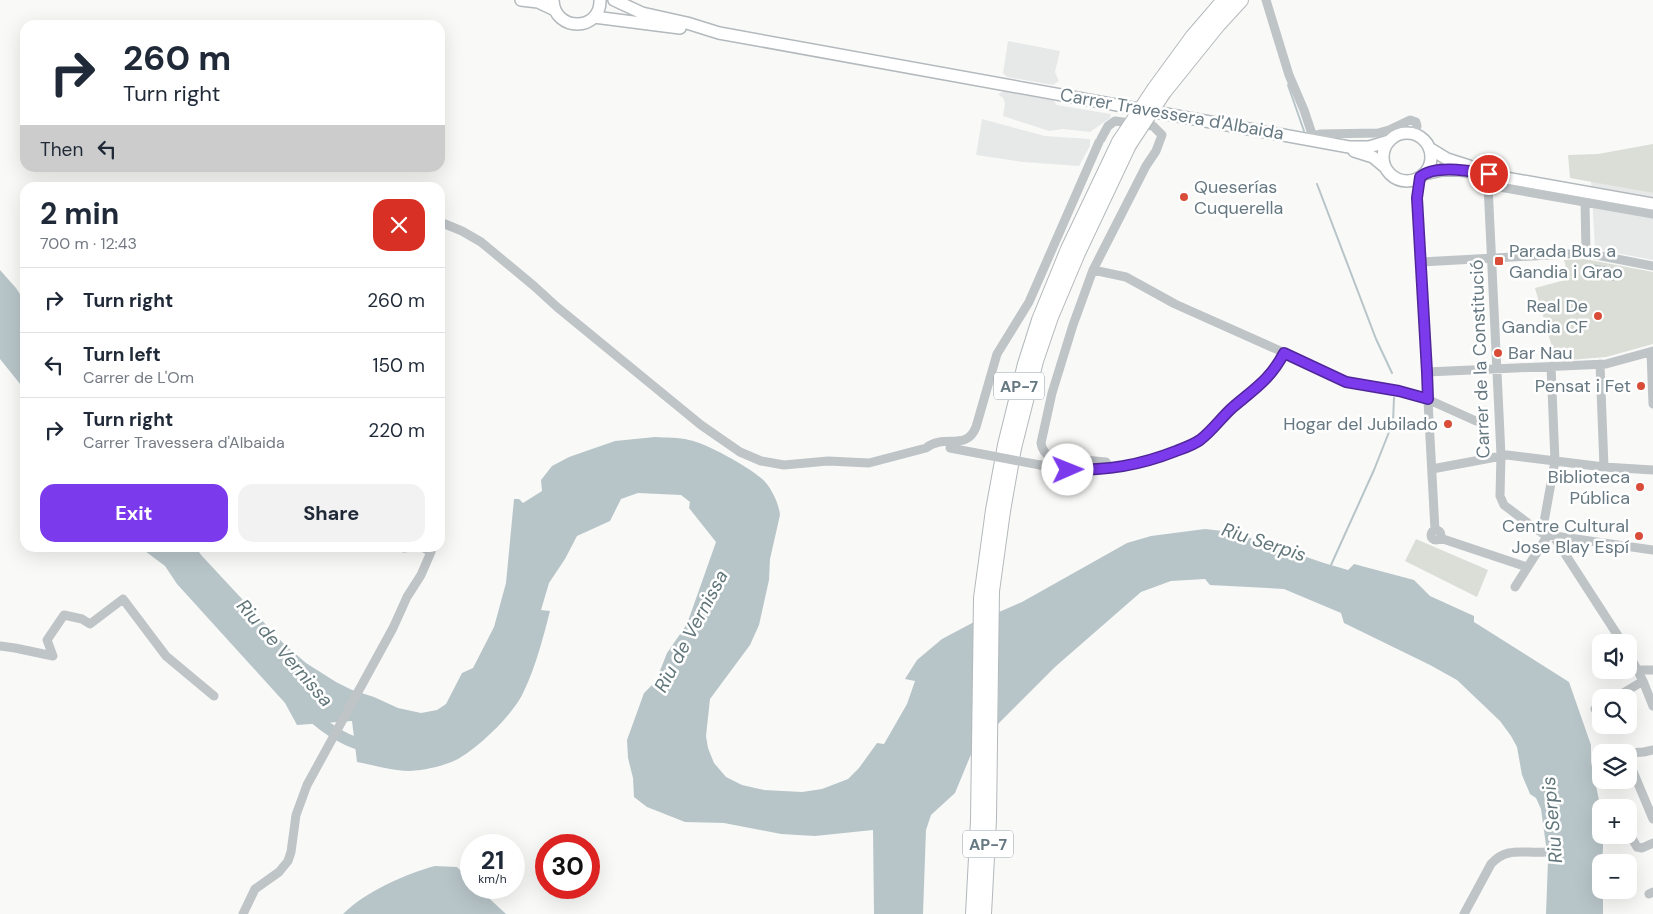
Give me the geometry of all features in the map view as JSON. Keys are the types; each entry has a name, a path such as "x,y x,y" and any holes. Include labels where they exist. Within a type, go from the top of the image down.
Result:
{"highway":[{"name":"AP-7","path":"973,914 978,820 984,774 985,646 980,598 993,510 1010,422 1025,364 1039,320 1064,258 1124,143 1160,90 1193,36 1224,0"},
{"name":"AP-7","path":"1160,90 1241,0"},
{"name":"AP-7","path":"984,774 990,819 984,914"}],"main road":[{"path":"521,0 554,5 559,17 565,22 572,24 588,22 594,18 598,11 600,0"},
{"path":"614,0 642,13 687,23 709,31"},
{"path":"594,18 709,31"},
{"name":"Carrer Travessera d'Albaida","path":"709,31 1313,138 1349,146 1369,147 1389,141"},
{"path":"1653,200 1464,165 1447,159 1429,148 1420,137 1414,134 1400,134 1389,141 1383,154 1385,167 1389,173 1400,180 1407,181 1422,175 1449,170 1473,172 1653,204"},
{"name":"Carrer Travessera d'Albaida","path":"1349,146 1354,151 1373,157 1385,167"},
{"path":"1422,175 1430,161 1429,148"}],"street":[{"name":"Carrer Travessera d'Albaida","path":"1266,0 1289,75 1304,110 1313,138"},
{"path":"1313,138 1320,134 1378,134 1410,120 1416,122 1417,126 1414,134"},
{"path":"926,448 942,440 966,440 974,433 997,354 1029,302 1100,140 1108,126 1115,121 1153,126 1162,135 1156,151 1146,166 1093,270 1052,393 1041,443 1042,450 1052,457 1106,462 1110,468"},
{"path":"1473,172 1488,185 1653,214"},
{"path":"1422,175 1417,198 1437,534 1527,567"},
{"name":"Carrer de la Constitució","path":"1488,185 1501,455 1500,496 1504,505 1548,534"},
{"path":"1585,201 1586,253"},
{"path":"445,224 471,236 499,256 557,307 701,425 740,452 761,461 784,465 828,461 869,463 926,448 950,448 1068,470 1128,466 1153,460 1198,441 1231,408 1265,380 1276,368 1284,353"},
{"path":"1421,262 1586,253 1653,266"},
{"path":"1093,270 1126,276 1175,304 1346,382 1399,391 1428,399 1476,421"},
{"path":"1427,372 1600,364 1652,352 1653,404"},
{"path":"1600,364 1604,467"},
{"path":"1515,587 1548,534 1555,461 1551,366"},
{"path":"1432,469 1507,455 1604,467 1653,470"},
{"path":"1548,534 1653,550"},
{"path":"1548,534 1556,540 1617,634"},
{"path":"243,914 256,889 279,872 288,861 296,815 307,785 350,709 393,628 407,597 421,575 431,552"},
{"path":"0,646 53,656 47,640 64,615 82,619 90,624 123,600 166,656 214,696"},
{"path":"1653,670 1638,670 1653,706"},
{"path":"1630,689 1643,681"},
{"path":"1637,752 1653,750"},
{"path":"1637,781 1653,819"},
{"path":"1635,844 1637,847 1642,848 1653,843"},
{"path":"1464,914 1491,864 1497,858 1506,853 1546,852"}],"shaded area":[{"path":"1008,41 1060,51 1055,72 1059,81 1053,85 1007,77 1003,73"},
{"path":"1005,91 1053,100 1057,105 1111,114 1110,118 1090,132 1063,129 1049,131 1003,116 1005,103 998,94"},
{"path":"982,119 1045,136 1090,139 1090,146 1079,166 1023,162 976,155"},
{"path":"1653,144 1653,193 1570,178 1568,155 1598,154"},
{"path":"1591,181 1653,193 1653,260 1595,249"},
{"name":"Real De Gandia CF","path":"1585,259 1653,272 1653,344 1606,357 1556,361 1535,288 1569,279 1564,260"},
{"path":"1416,539 1488,570 1477,597 1405,561"}],"water":[{"path":"1591,264 1616,268 1614,281 1589,276"},
{"path":"0,270 20,294 20,384 0,359"},
{"path":"655,437 681,438 696,442 737,461 755,473 768,485 778,505 780,515 770,559 769,580 759,625 750,645 710,699 706,736 708,748 714,763 726,777 742,785 764,790 802,792 822,789 848,779 859,768 877,743 884,744 907,704 915,681 905,679 917,660 942,639 974,622 972,752 955,793 931,815 926,830 923,914 874,914 873,830 815,836 781,834 724,823 685,822 647,807 634,797 627,740 644,693 656,681 667,653 687,624 716,542 689,508 690,502 681,495 638,493 621,499 610,521 577,536 549,583 541,610 550,611 542,642 528,681 512,710 495,729 458,759 435,767 410,771 357,762 352,721 297,725 285,703 177,584 165,566 146,552 199,552 283,643 306,663 352,690 398,708 421,713 437,710 446,704 462,673 473,668 494,627 506,583 514,499 519,499 523,503 542,491 541,480 552,466 569,457 615,441"},
{"name":"Riu Serpis","path":"1205,529 1232,532 1348,570 1354,564 1414,580 1430,596 1474,616 1474,622 1569,682 1591,745 1592,789 1597,789 1599,799 1592,799 1592,844 1603,844 1603,846 1603,854 1592,854 1592,899 1603,899 1603,914 1546,914 1548,860 1541,809 1536,798 1530,794 1522,775 1517,747 1500,721 1457,680 1344,623 1341,613 1284,589 1210,585 1205,579 1171,581 1141,592 1055,667 998,724 999,612 1022,602 1127,543 1151,536"},
{"path":"435,866 457,867 460,870 460,899 490,899 506,914 343,914 362,898 411,874"}],"waterway":[{"path":"1288,85 1304,131"},
{"path":"1317,184 1376,339 1392,373"},
{"path":"1331,565 1374,470 1393,422 1394,398"},
{"name":"Riu de Vernissa","path":"308,712 336,734 352,742 370,747"}],"place":[{"name":"Queserías Cuquerella","path":"1184,197"},
{"name":"Parada Bus a Gandia i Grao","path":"1499,261"},
{"name":"Real De Gandia CF","path":"1598,316"},
{"name":"Bar Nau","path":"1498,353"},
{"name":"Pensat i Fet","path":"1641,386"},
{"name":"Hogar del Jubilado","path":"1448,424"},
{"name":"Biblioteca Pública","path":"1640,487"},
{"name":"Centre Cultural Jose Blay Espí","path":"1639,536"}],"route":[{"path":"1068,470 1128,466 1153,460 1194,444 1203,438 1231,408 1272,374 1284,353 1346,382 1399,391 1428,399 1417,198 1420,177 1424,174 1442,170 1461,170 1489,174"}]}
